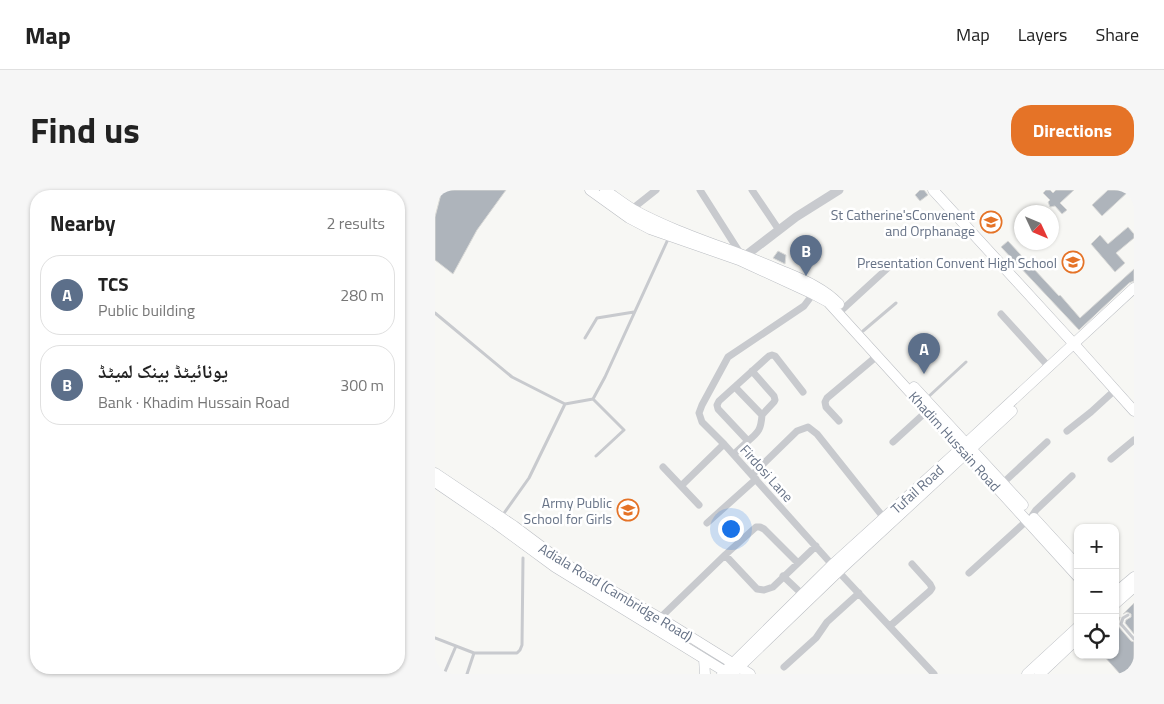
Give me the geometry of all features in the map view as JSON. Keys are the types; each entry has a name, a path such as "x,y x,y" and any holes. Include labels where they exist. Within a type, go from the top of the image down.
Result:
{"main road":[{"name":"Khadim Hussain Road","path":"590,190 629,218 650,229 741,257 828,302 927,411 1003,483 1074,572"},
{"name":"Khadim Hussain Road","path":"605,190 632,209 662,224 817,287 832,297 926,399 966,449 1074,562"},
{"path":"933,190 1134,401"},
{"path":"940,190 1079,344 1134,411"},
{"name":"Tufail Road","path":"730,671 884,518 966,449 1049,367 1079,344 1134,288"},
{"name":"Tufail Road","path":"730,671 802,594 835,568 1134,295"},
{"name":"Adiala Road (Cambridge Road)","path":"435,473 562,562 660,618 730,671"},
{"name":"Adiala Road (Cambridge Road)","path":"435,482 555,567 704,658 730,671 750,674"},
{"path":"1119,590 1134,577"},
{"path":"1119,600 1134,587"},
{"path":"1027,674 1074,632"},
{"path":"1040,674 1074,642"},
{"path":"704,658 705,674"}],"street":[{"path":"632,209 656,190"},
{"path":"701,190 741,257 796,217 839,190"},
{"path":"752,190 779,230"},
{"path":"843,309 891,265"},
{"name":"Firdosi Lane","path":"813,294 804,306 728,357 702,405 699,413 701,422 725,444 835,568 934,674"},
{"path":"1001,314 1049,367"},
{"path":"748,441 718,409 717,405 752,371 769,356 775,356 803,392"},
{"path":"839,421 826,407 825,402 827,398 877,356"},
{"path":"734,454 757,434 761,426 762,415 775,400 774,396 752,371"},
{"path":"735,387 762,415"},
{"path":"1067,431 1115,390"},
{"path":"893,442 927,411"},
{"path":"707,523 797,431 808,427 817,434 884,518"},
{"path":"1111,459 1134,440"},
{"path":"1003,483 1047,442"},
{"path":"681,486 725,444"},
{"path":"663,467 699,505"},
{"path":"969,573 1030,518 1072,476"},
{"path":"660,618 756,527 764,529 798,563"},
{"path":"725,555 757,589 764,590 773,587 816,546"},
{"path":"890,626 932,588 912,564"},
{"path":"783,576 802,594"},
{"path":"784,667 816,638 827,622 859,593"}],"lane":[{"path":"593,399 670,236"},
{"path":"863,331 896,303"},
{"path":"585,338 597,318 635,312"},
{"path":"435,313 512,377 565,404 593,399"},
{"path":"926,399 967,362"},
{"path":"593,399 624,430 596,456"},
{"path":"501,518 529,478 565,404"},
{"path":"435,638 475,653 517,653 522,645 523,558"},
{"path":"1127,615 1123,618 1121,624 1134,639"},
{"path":"444,674 456,646"},
{"path":"467,674 475,653"}],"building":[{"path":"442,190 506,190 477,230 453,274 435,260 435,217"},
{"path":"920,190 924,190 928,195 920,201 915,195"},
{"path":"1046,190 1050,190 1053,193 1056,190 1074,190 1060,203 1067,210 1062,214 1059,211 1059,205 1049,205 1048,202 1050,200 1043,193"},
{"path":"1108,190 1130,190 1102,216 1092,205"},
{"path":"1128,227 1134,234 1134,238 1116,253 1125,263 1115,272 1091,244 1100,235 1108,244"},
{"path":"1008,241 1014,250 1016,250 1080,318 1134,269 1134,281 1129,283 1079,330 1001,247"},
{"path":"778,251 786,255 785,264 773,258"},
{"path":"1134,603 1134,634 1125,623 1131,617 1131,614 1127,612 1123,614"},
{"path":"1119,627 1134,642 1134,674 1120,674 1107,659 1119,659"}],"place":[{"name":"St Catherine'sConvenent and Orphanage","path":"991,222"},
{"name":"Presentation Convent High School","path":"1073,262"},
{"name":"یونائیٹڈ بینک لمیٹڈ","path":"806,276"},
{"name":"TCS","path":"924,374"},
{"name":"Army Public School for Girls","path":"628,510"}]}
